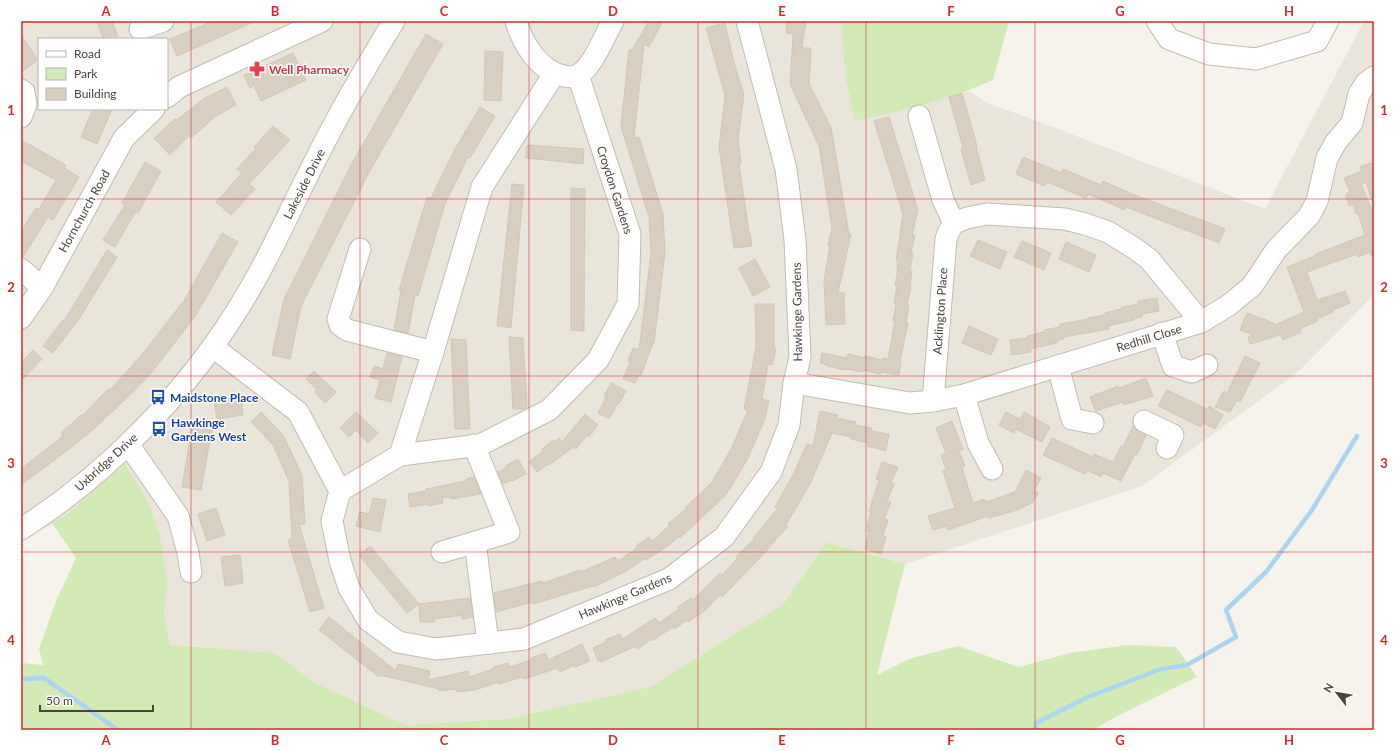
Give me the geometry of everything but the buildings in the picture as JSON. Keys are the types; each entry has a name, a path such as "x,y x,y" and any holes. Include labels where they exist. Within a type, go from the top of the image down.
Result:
{"street":[{"path":"139,30 163,21"},
{"path":"168,96 180,87 322,21"},
{"path":"516,21 519,32 528,48 541,63 554,74 567,77 578,75 590,63 614,21"},
{"name":"Hawkinge Gardens","path":"340,491 332,521 340,561 349,588 368,620 398,642 436,649 524,639 669,580 724,537 771,472 789,425 794,383 800,356 795,240 787,177 747,21"},
{"path":"1156,21 1169,39 1209,54 1256,59 1317,41 1328,21"},
{"name":"Lakeside Drive","path":"213,347 237,311 258,274 385,24"},
{"path":"400,455 433,352 482,187 554,74"},
{"name":"Croydon Gardens","path":"340,491 400,455 480,445 549,410 596,364 628,304 630,234 578,75"},
{"name":"Redhill Close","path":"794,383 910,403 933,401 964,395 1201,322 1229,305 1252,286 1276,250 1309,216 1317,201 1328,158 1336,142 1352,123 1359,94 1366,83 1374,77"},
{"path":"21,90 24,92 26,104 21,117"},
{"name":"Hornchurch Road","path":"21,318 42,288 124,138 153,110"},
{"path":"919,116 943,200 954,223 967,218 987,214 1023,216 1065,219 1108,232 1149,259 1201,322"},
{"name":"Acklington Place","path":"933,401 946,239 954,223"},
{"path":"360,250 338,319 340,325 346,330 433,352"},
{"path":"21,269 42,288"},
{"path":"1162,333 1173,366 1192,372 1207,365"},
{"path":"213,347 298,412 340,491"},
{"name":"Uxbridge Drive","path":"21,529 74,491 128,444 173,397 213,347"},
{"path":"1058,366 1072,419 1093,423"},
{"path":"964,395 978,443 992,469"},
{"path":"1144,421 1173,436 1167,448"},
{"path":"128,444 178,516 188,553 191,572"},
{"path":"442,552 509,532 474,445"},
{"path":"475,542 488,643"}],"shaded area":[{"path":"21,21 841,21 845,74 900,110 969,91 987,103 1265,209 1364,21 1374,21 1374,295 1298,372 1142,486 905,564 827,542 783,604 650,687 506,719 406,725 313,682 276,653 170,646 164,615 167,582 66,515 21,543"}],"green space":[{"path":"841,21 1009,21 993,80 943,99 855,121 845,74"},
{"path":"125,464 148,502 161,541 167,582 164,615 170,645 276,653 313,682 406,725 506,719 650,687 783,604 827,542 905,564 877,675 909,659 958,646 1019,667 1070,653 1128,645 1176,647 1197,677 1121,714 1093,730 21,730 21,663 43,665 39,649 56,601 76,558 52,523 66,515"}],"waterway":[{"path":"1035,730 1036,723 1088,697 1161,669 1187,665 1236,637 1226,610 1266,572 1312,510 1357,436"},
{"path":"21,679 44,678 118,730"}],"place":[{"name":"Well Pharmacy","path":"257,69"},
{"name":"Maidstone Place","path":"158,397"},
{"name":"Hawkinge Gardens West","path":"159,429"}]}
